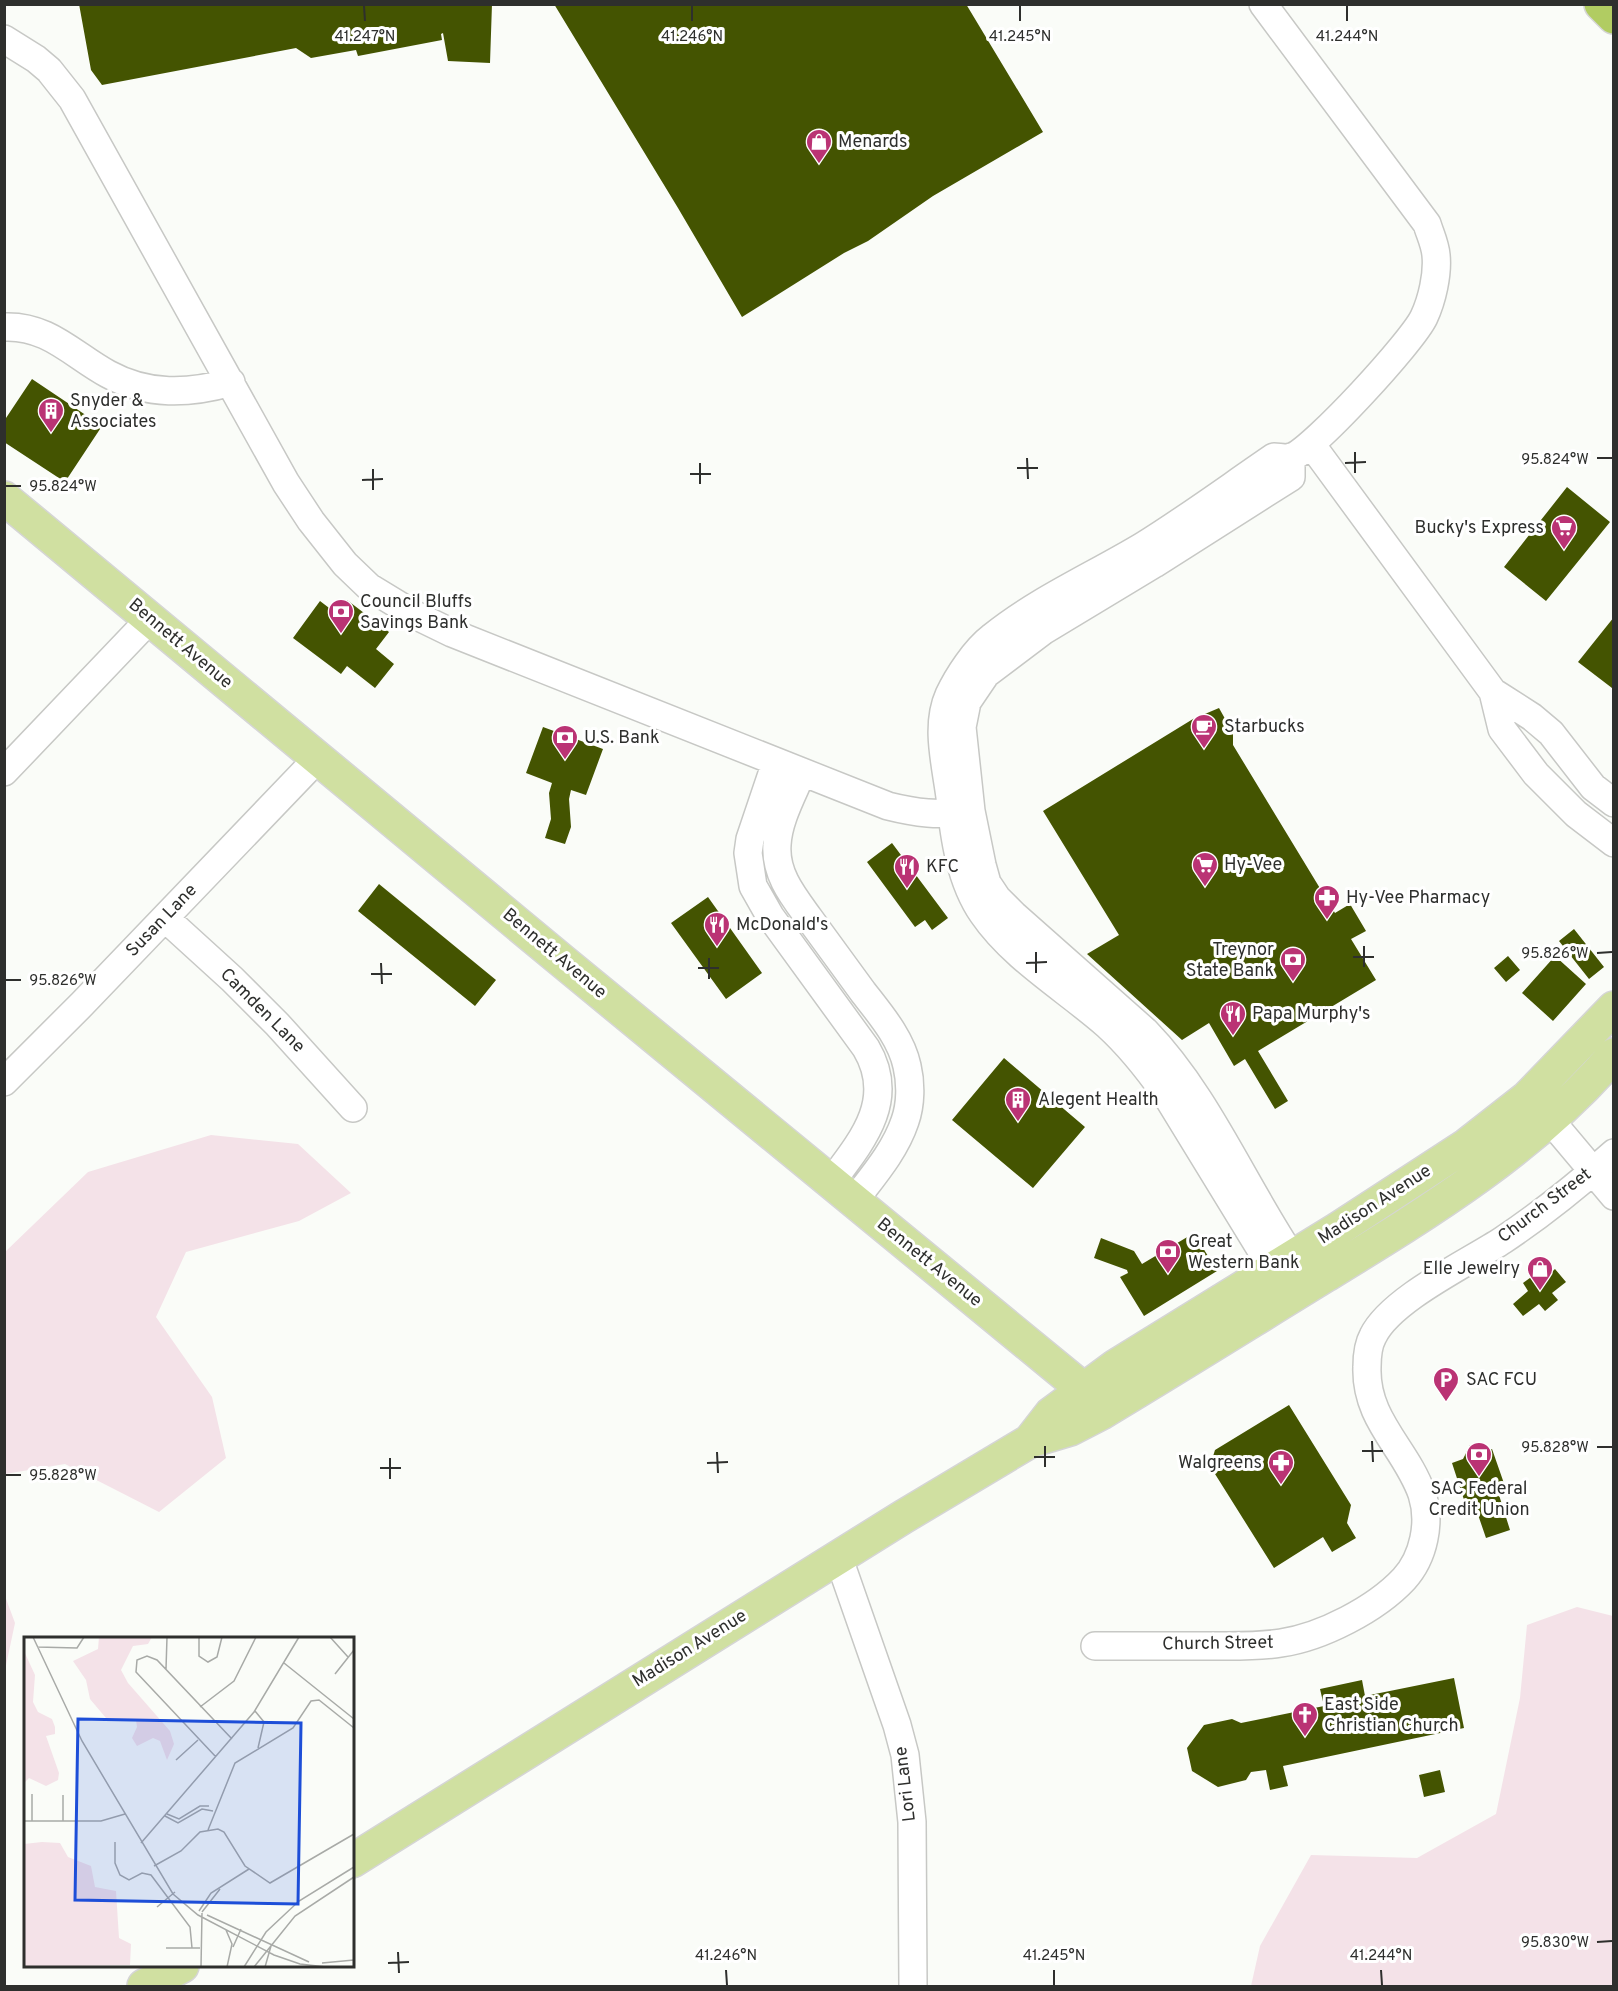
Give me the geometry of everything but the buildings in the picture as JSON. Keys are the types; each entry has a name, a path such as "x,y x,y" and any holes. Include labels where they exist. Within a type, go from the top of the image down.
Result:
{"highway":[{"path":"1601,4 1614,17"}],"main road":[{"name":"Bennett Avenue","path":"4,498 842,1191 1092,1401"},
{"name":"Madison Avenue","path":"354,1860 838,1556 1030,1441 1051,1414 1092,1401 1299,1291 1455,1193 1538,1109 1614,1008"},
{"name":"Madison Avenue","path":"1092,1401 1116,1366 1440,1163 1538,1109 1614,1055"},
{"path":"144,1986 178,1967"}],"street":[{"path":"1263,4 1427,224 1436,256 1433,288 1424,318 1412,337 1360,395 1301,451 1290,477 1154,564 1043,631 986,674 967,702 962,728 961,812 987,883 997,898 1145,1031 1163,1050 1200,1104 1282,1263 1298,1273 1299,1291"},
{"path":"4,39 49,70 72,99 286,483 311,521 345,564 369,587 384,598 452,633 888,806 921,814 961,812"},
{"path":"4,327 32,329 45,334 111,376 141,387 193,392 231,382"},
{"path":"1301,451 1493,692 1532,717 1551,733 1593,787 1614,803"},
{"path":"4,772 150,619"},
{"path":"1493,692 1502,729 1536,774 1576,814 1614,843"},
{"name":"Susan Lane","path":"4,1082 318,758"},
{"path":"776,762 750,839 748,853 753,886 771,916 866,1048 874,1061 878,1075 879,1088 876,1105 867,1134 842,1191"},
{"path":"802,772 778,832 777,860 781,874 797,902 892,1032 902,1050 908,1074 909,1102 906,1119 899,1136 888,1155 842,1191"},
{"name":"Camden Lane","path":"165,918 278,1024 353,1108"},
{"path":"1538,1109 1614,1196"},
{"name":"Church Street","path":"1095,1646 1257,1646 1303,1639 1354,1616 1388,1593 1405,1578 1418,1557 1425,1534 1426,1512 1422,1494 1377,1415 1369,1396 1366,1377 1367,1355 1373,1336 1383,1320 1401,1304 1502,1240 1614,1153"},
{"name":"Lori Lane","path":"838,1556 897,1725 905,1755 912,1822 913,1986"}],"shaded area":[{"path":"211,1135 298,1144 351,1193 299,1221 186,1252 156,1317 212,1397 226,1458 159,1512 65,1464 5,1474 5,1252 88,1172"},
{"path":"5,1596 15,1623 5,1670"},
{"path":"1577,1607 1613,1616 1613,1986 1251,1986 1260,1946 1311,1855 1417,1858 1496,1814 1520,1698 1527,1625"}],"place":[{"name":"Menards","path":"819,165"},
{"name":"Snyder & Associates","path":"51,434"},
{"name":"Bucky's Express","path":"1564,551"},
{"name":"Council Bluffs Savings Bank","path":"341,635"},
{"name":"Starbucks","path":"1204,750"},
{"name":"U.S. Bank","path":"565,761"},
{"name":"Hy-Vee","path":"1205,888"},
{"name":"KFC","path":"907,890"},
{"name":"Hy-Vee Pharmacy","path":"1327,921"},
{"name":"McDonald's","path":"717,948"},
{"name":"Treynor State Bank","path":"1293,983"},
{"name":"Papa Murphy's","path":"1233,1037"},
{"name":"Alegent Health","path":"1018,1123"},
{"name":"Great Western Bank","path":"1168,1275"},
{"name":"Elle Jewelry","path":"1540,1292"},
{"name":"SAC FCU","path":"1446,1403"},
{"name":"SAC Federal Credit Union","path":"1479,1478"},
{"name":"Walgreens","path":"1281,1486"},
{"name":"East Side Christian Church","path":"1305,1738"}]}
